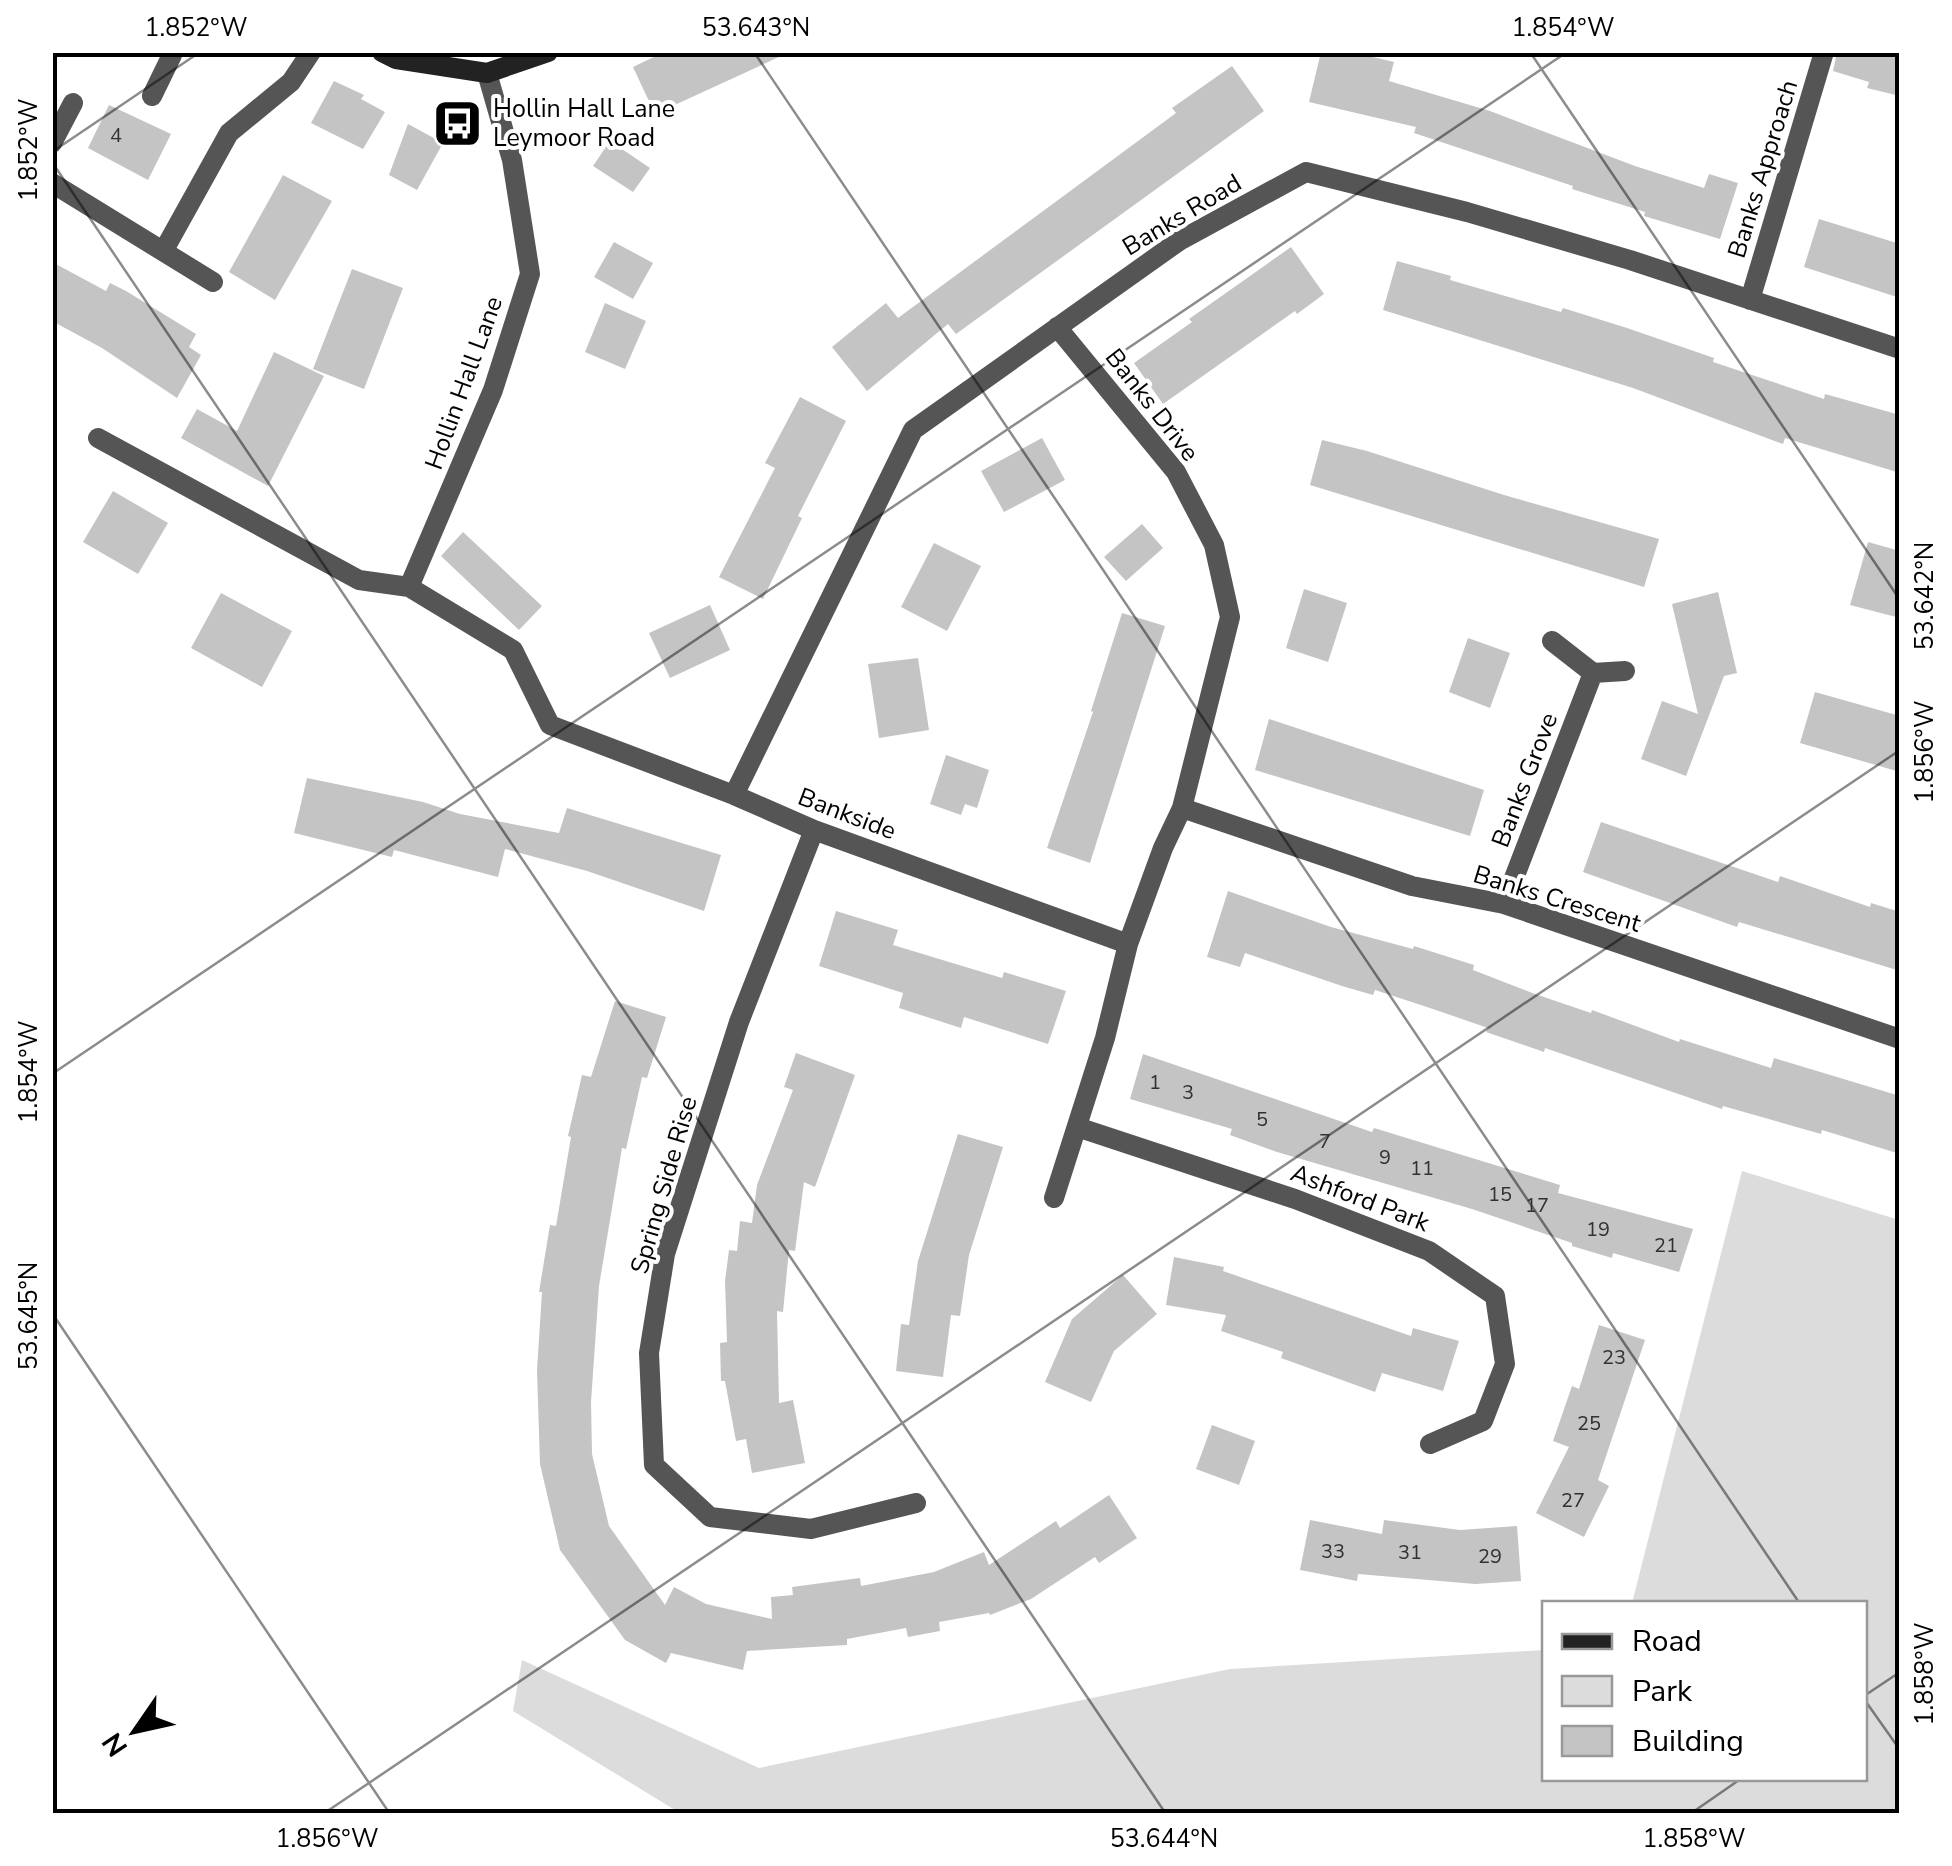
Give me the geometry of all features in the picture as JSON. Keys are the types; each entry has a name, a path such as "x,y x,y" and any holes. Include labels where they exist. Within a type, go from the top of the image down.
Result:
{"street":[{"path":"164,250 229,133 291,82 311,52"},
{"path":"382,52 396,59 487,73 548,52"},
{"name":"Banks Approach","path":"1750,300 1824,52"},
{"path":"152,96 172,55"},
{"name":"Hollin Hall Lane","path":"409,587 493,390 530,274 512,160 487,73"},
{"path":"52,143 73,103"},
{"name":"Banks Road","path":"734,794 913,430 1179,241 1306,172 1467,212 1900,349"},
{"path":"52,183 212,282"},
{"name":"Banks Drive","path":"1058,327 1176,472 1214,545 1230,617 1182,808"},
{"path":"98,438 359,580 409,587"},
{"name":"Bankside","path":"409,587 513,650 550,725 734,794 814,830 1128,944"},
{"path":"1552,642 1593,673 1625,671"},
{"name":"Banks Grove","path":"1504,904 1593,673"},
{"path":"1054,1198 1105,1038 1128,944 1182,808"},
{"name":"Banks Crescent","path":"1182,808 1412,886 1504,904 1900,1039"},
{"name":"Spring Side Rise","path":"814,830 738,1022 665,1254 649,1353 654,1465 710,1517 811,1529 916,1503"},
{"name":"Ashford Park","path":"1077,1128 1295,1198 1429,1251 1495,1296 1504,1364 1483,1422 1430,1444"}],"green space":[{"path":"1742,1171 1899,1220 1899,1813 680,1813 513,1711 522,1660 759,1768 1230,1669 1542,1650 1542,1781 1867,1781 1867,1601 1633,1601"}],"building":[{"path":"664,52 790,52 655,114 633,67"},
{"path":"1321,52 1352,52 1394,62 1389,81 1490,111 1704,188 1709,174 1738,183 1720,239 1644,216 1645,212 1572,189 1573,186 1414,133 1416,127 1309,102"},
{"path":"1837,52 1900,52 1900,96 1867,88 1869,82 1833,71"},
{"path":"1232,66 1264,111 956,334 948,324 867,391 832,347 886,303 898,318 1176,113 1172,108"},
{"path":"334,81 364,95 361,99 385,112 363,149 311,123"},
{"path":"109,105 171,134 148,180 88,148"},
{"path":"408,124 443,143 417,190 389,175"},
{"path":"610,141 650,168 633,192 593,166"},
{"path":"283,175 332,201 275,300 229,272"},
{"path":"1819,219 1900,244 1900,298 1804,267"},
{"path":"614,242 653,263 633,299 594,277"},
{"path":"1291,247 1324,294 1163,404 1134,363"},
{"path":"1397,261 1451,276 1450,280 1627,328 1824,399 1825,394 1900,415 1900,473 1785,438 1783,444 1633,388 1383,310"},
{"path":"52,262 106,291 110,283 126,291 196,334 189,347 201,355 177,398 102,348 52,321"},
{"path":"352,269 403,288 364,389 313,369"},
{"path":"605,303 646,321 625,369 585,352"},
{"path":"274,352 324,376 268,486 181,438 197,409 237,431"},
{"path":"800,397 846,421 798,516 802,518 763,599 719,577 775,468 765,463"},
{"path":"1042,438 1065,480 1004,512 981,471"},
{"path":"1322,440 1659,539 1644,587 1310,485"},
{"path":"113,491 168,523 138,574 83,542"},
{"path":"1142,524 1163,548 1126,581 1104,557"},
{"path":"463,532 542,606 519,630 441,556"},
{"path":"1868,542 1900,551 1900,618 1850,605"},
{"path":"934,543 981,566 947,631 901,607"},
{"path":"1304,589 1347,603 1328,662 1286,648"},
{"path":"1718,592 1737,673 1724,676 1686,776 1641,759 1662,701 1698,714 1672,604"},
{"path":"221,593 292,631 262,687 191,648"},
{"path":"710,605 730,650 670,678 649,633"},
{"path":"1122,613 1165,626 1090,863 1047,848"},
{"path":"1468,638 1510,653 1490,708 1449,692"},
{"path":"918,658 929,730 879,738 868,664"},
{"path":"1815,692 1900,716 1900,772 1800,743"},
{"path":"1269,719 1484,790 1470,836 1255,770"},
{"path":"946,755 989,770 977,808 965,804 961,815 930,804"},
{"path":"307,778 559,833 567,808 721,855 704,911 587,871 505,849 498,877 394,850 392,857 294,833"},
{"path":"1601,822 1778,882 1780,876 1870,907 1871,903 1900,912 1900,971 1739,922 1737,927 1583,872"},
{"path":"1228,891 1331,927 1474,965 1473,970 1535,994 1679,1042 1680,1039 1771,1068 1774,1058 1900,1096 1900,1154 1822,1130 1821,1134 1723,1106 1722,1109 1545,1048 1544,1052 1486,1032 1488,1028 1375,990 1373,995 1245,953 1240,967 1207,957"},
{"path":"836,911 898,930 893,945 1002,978 1004,972 1066,991 1048,1044 964,1017 961,1028 899,1008 903,993 819,966"},
{"path":"615,1001 666,1017 647,1078 642,1077 626,1149 622,1148 599,1286 591,1402 592,1454 609,1526 665,1605 674,1587 706,1604 772,1619 771,1597 793,1595 792,1587 860,1578 861,1586 934,1572 984,1552 989,1565 1056,1521 1060,1528 1109,1495 1137,1538 1099,1563 1095,1557 1031,1599 990,1615 939,1622 940,1631 908,1637 906,1628 847,1639 847,1645 747,1651 743,1670 671,1653 666,1663 625,1640 560,1550 540,1464 537,1370 539,1292 550,1225 556,1226 571,1137 568,1136 582,1075 591,1077"},
{"path":"796,1053 855,1075 815,1187 804,1182 795,1251 789,1250 783,1312 777,1311 779,1403 793,1400 805,1463 752,1473 746,1439 736,1441 725,1381 721,1381 720,1343 727,1342 725,1281 729,1250 737,1251 740,1221 752,1223 757,1185 793,1090 784,1087"},
{"path":"1143,1054 1372,1132 1374,1128 1560,1185 1558,1193 1693,1229 1679,1272 1572,1246 1472,1209 1277,1152 1230,1135 1232,1129 1130,1099"},
{"path":"958,1134 1003,1147 969,1255 960,1316 951,1315 943,1377 896,1371 901,1324 909,1325 918,1261"},
{"path":"1174,1257 1224,1267 1223,1271 1411,1336 1413,1328 1459,1341 1443,1391 1382,1373 1375,1392 1281,1358 1283,1352 1221,1331 1226,1315 1166,1305"},
{"path":"1123,1275 1157,1314 1114,1351 1091,1402 1045,1382 1072,1319"},
{"path":"1599,1325 1645,1340 1598,1480 1609,1486 1584,1537 1536,1513 1569,1447 1553,1441 1572,1386 1579,1389"},
{"path":"1212,1425 1255,1441 1239,1485 1196,1469"},
{"path":"1310,1520 1382,1534 1384,1520 1460,1530 1517,1526 1521,1581 1475,1584 1358,1574 1357,1581 1300,1570"}],"place":[{"name":"Hollin Hall Lane Leymoor Road","path":"458,123"}]}
